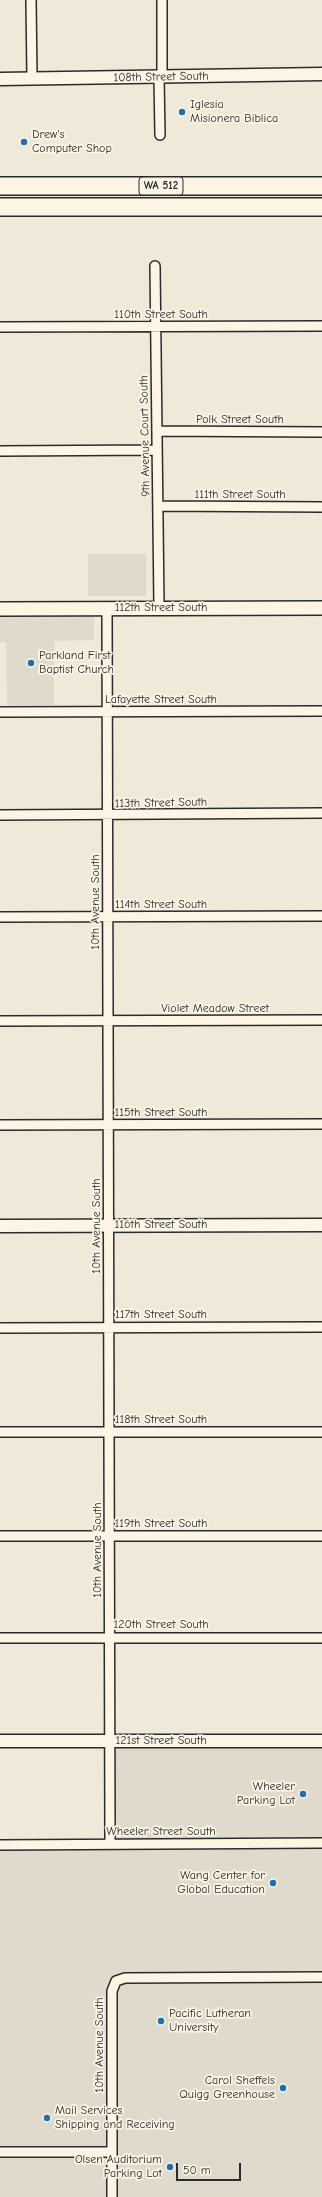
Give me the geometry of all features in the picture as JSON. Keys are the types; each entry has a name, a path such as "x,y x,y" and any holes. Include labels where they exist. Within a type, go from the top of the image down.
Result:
{"highway":[{"name":"WA 512","path":"0,186 322,186"},
{"name":"WA 512","path":"0,207 322,207"}],"main road":[{"name":"112th Street South","path":"0,609 159,607 322,608"}],"street":[{"path":"31,0 32,78"},
{"path":"160,135 162,0"},
{"name":"108th Street South","path":"0,79 322,74"},
{"name":"9th Avenue Court South","path":"155,266 159,607"},
{"name":"110th Street South","path":"0,327 156,328 322,326"},
{"name":"Polk Street South","path":"157,431 322,432"},
{"path":"0,451 157,450"},
{"name":"111th Street South","path":"158,506 322,507"},
{"name":"10th Avenue South","path":"107,608 110,1844"},
{"name":"Lafayette Street South","path":"0,712 322,711"},
{"name":"113th Street South","path":"0,815 322,813"},
{"name":"114th Street South","path":"0,917 322,916"},
{"name":"Violet Meadow Street","path":"0,1021 322,1020"},
{"name":"115th Street South","path":"0,1125 322,1124"},
{"name":"116th Street South","path":"0,1226 322,1225"},
{"name":"117th Street South","path":"0,1328 322,1327"},
{"name":"118th Street South","path":"0,1432 322,1432"},
{"name":"119th Street South","path":"0,1536 322,1536"},
{"name":"120th Street South","path":"0,1638 322,1638"},
{"name":"121st Street South","path":"0,1741 322,1741"},
{"name":"Wheeler Street South","path":"0,1845 322,1843"},
{"name":"10th Avenue South","path":"112,2197 112,1991 116,1981 125,1978 322,1977"},
{"path":"0,2152 112,2152"}],"shaded area":[{"path":"88,554 146,554 146,596 88,596"},
{"path":"94,616 94,640 54,641 54,705 7,705 6,642 0,642 0,617"},
{"name":"Pacific Lutheran University","path":"110,1741 322,1741 322,2197 0,2197 0,1845 110,1844"}],"place":[{"name":"Iglesia Misionera Biblica","path":"182,112"},
{"name":"Drew's Computer Shop","path":"24,142"},
{"name":"Parkland First Baptist Church","path":"31,663"},
{"name":"Wheeler Parking Lot","path":"303,1794"},
{"name":"Wang Center for Global Education","path":"273,1883"},
{"name":"Pacific Lutheran University","path":"161,2021"},
{"name":"Carol Sheffels Quigg Greenhouse","path":"283,2088"},
{"name":"Mail Services Shipping and Receiving","path":"47,2118"},
{"name":"Olsen Auditorium Parking Lot","path":"170,2167"}]}
